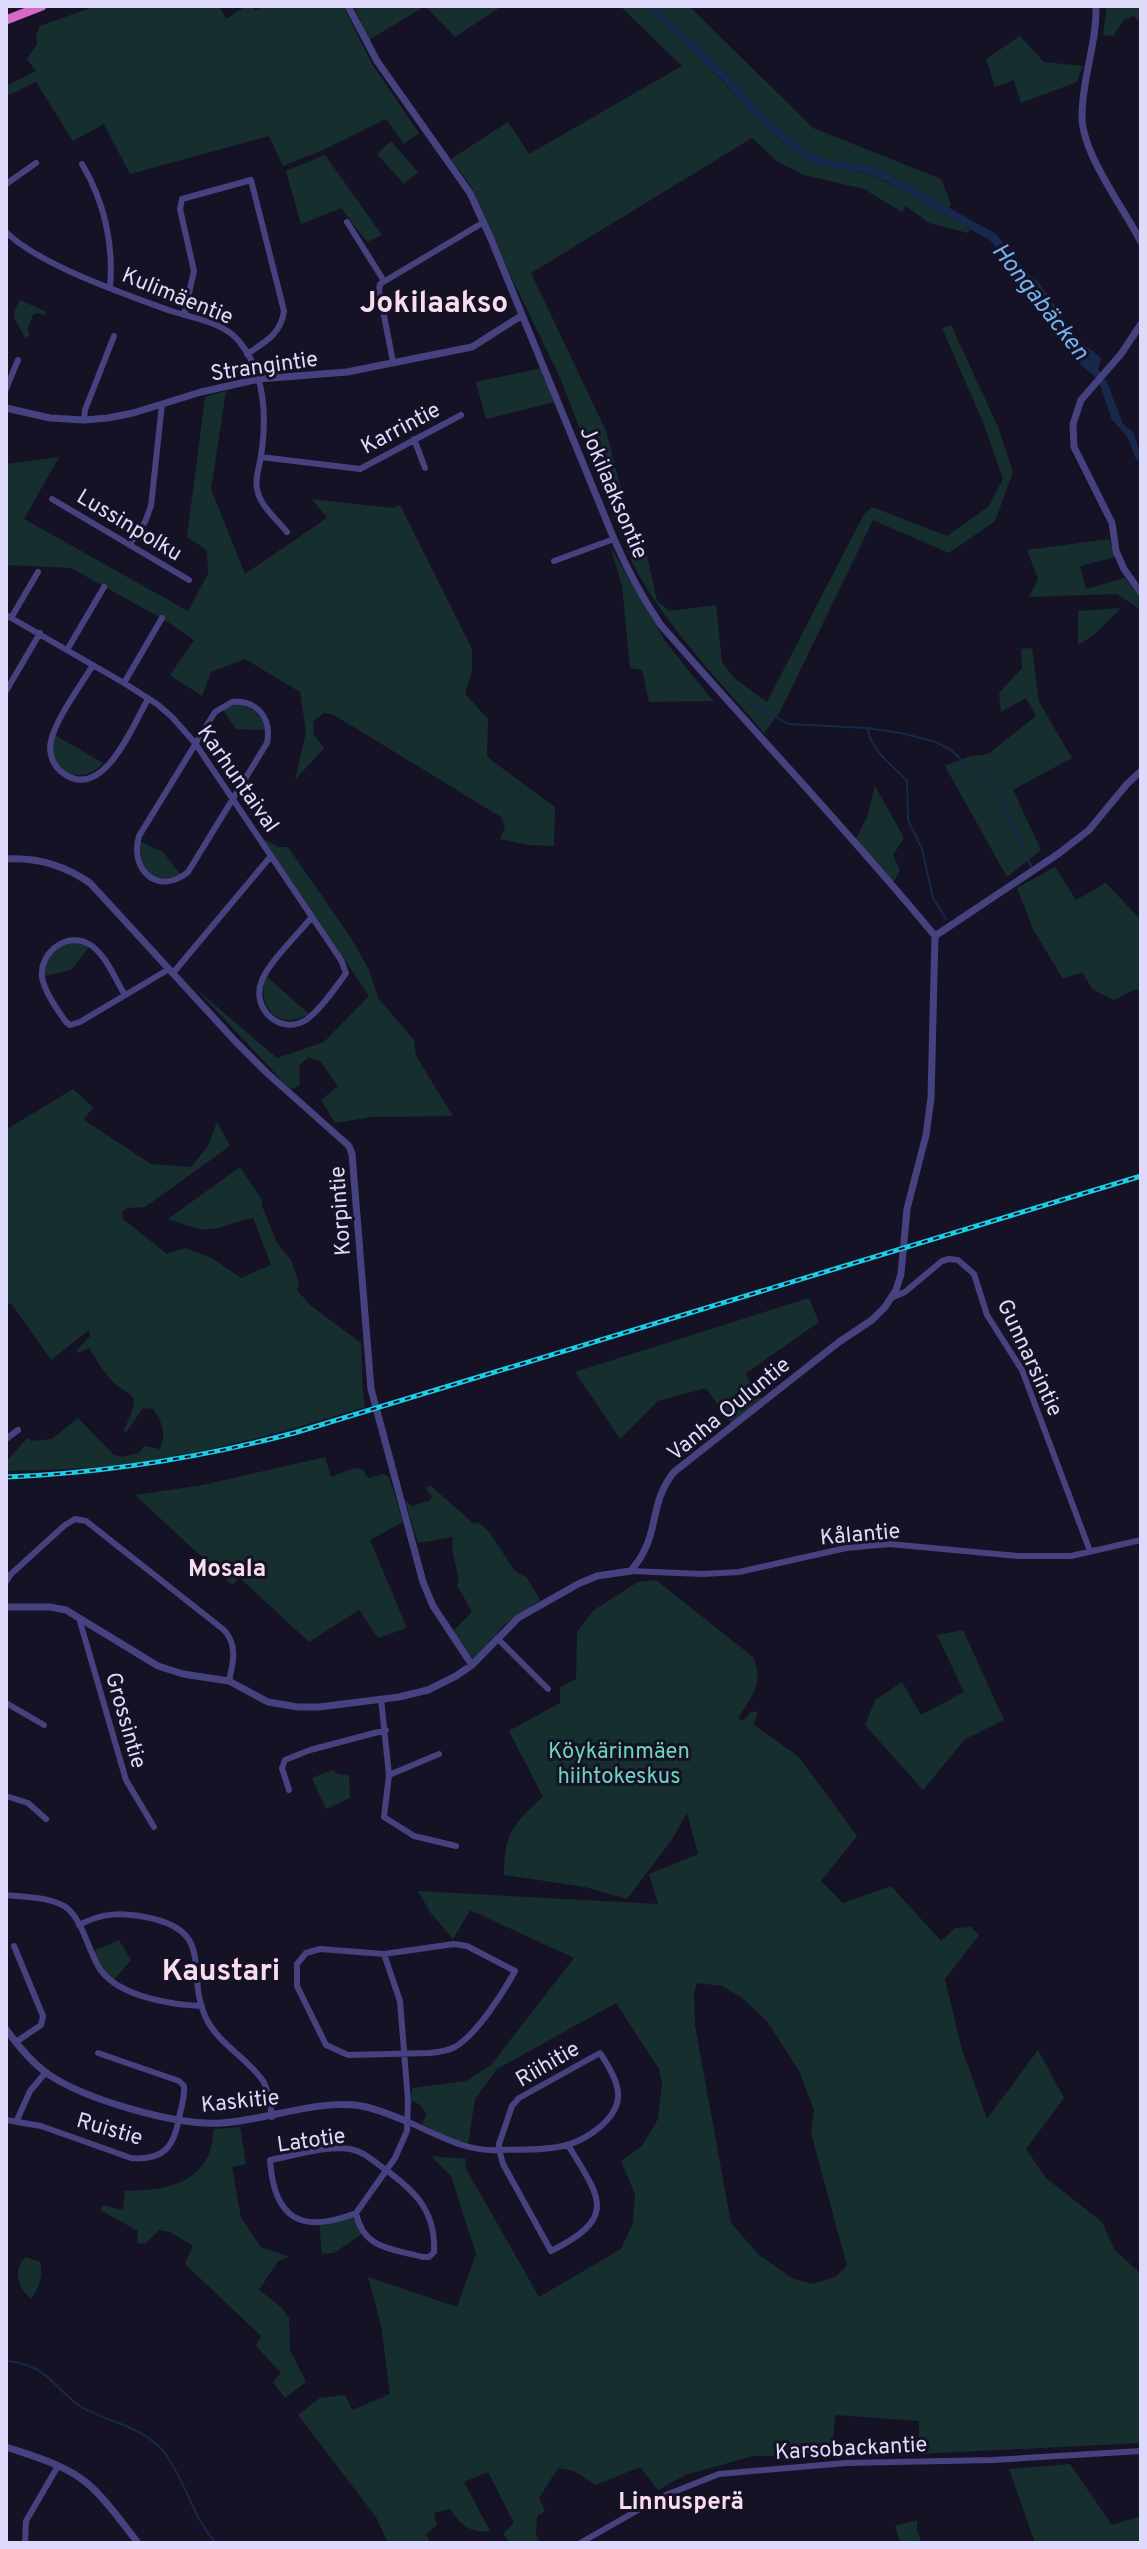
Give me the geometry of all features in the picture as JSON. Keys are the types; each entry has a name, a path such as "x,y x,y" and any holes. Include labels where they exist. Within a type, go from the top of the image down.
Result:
{"highway":[{"path":"6,20 42,6"}],"street":[{"name":"Jokilaaksontie","path":"348,6 377,61 470,193 630,576 660,624 855,841 935,936"},
{"path":"1096,6 1095,34 1081,112 1084,134 1141,242"},
{"path":"6,184 36,163"},
{"path":"82,164 95,185 104,217 111,257 110,287"},
{"path":"184,315 194,271 180,209 182,199 251,180 284,311 277,332 247,354"},
{"path":"347,222 384,281"},
{"path":"393,362 379,290 384,281 484,222"},
{"name":"Kulimäentie","path":"6,232 36,254 110,287 227,331 235,337 259,379 264,417 258,495 287,532"},
{"name":"Strangintie","path":"6,408 41,417 84,420 133,413 259,379 318,376 472,347 521,316"},
{"path":"1141,324 1107,371 1081,400 1074,416 1074,447 1112,523 1120,560 1141,593"},
{"path":"84,420 85,410 114,336"},
{"path":"6,389 18,360"},
{"path":"129,545 145,522 151,506 162,404"},
{"name":"Karrintie","path":"261,457 360,469 461,415"},
{"path":"414,439 425,468"},
{"name":"Lussinpolku","path":"52,499 189,580"},
{"path":"554,561 614,539"},
{"path":"8,617 38,572"},
{"path":"67,650 104,587"},
{"name":"Karhuntaival","path":"8,617 124,683 172,717 195,743 271,856 171,971 125,995"},
{"path":"124,683 162,618"},
{"path":"6,691 40,633"},
{"path":"93,665 50,742 53,761 65,775 84,780 103,772 148,699"},
{"path":"227,703 247,703 263,714 268,728 267,743 191,868 185,875 171,881 161,881 143,872 136,856 139,836 195,743 215,712 227,703"},
{"path":"935,936 1089,830 1141,771"},
{"path":"271,856 341,960 346,973 307,1019 293,1024 278,1023 266,1014 261,1005 261,981 312,917"},
{"name":"Korpintie","path":"6,859 50,862 81,877 101,894 267,1073 349,1146 355,1182 371,1389 379,1424 423,1582 433,1606 472,1665"},
{"name":"Vanha Ouluntie","path":"631,1571 643,1553 657,1501 674,1472 839,1342 872,1320 891,1298 901,1274 907,1209 926,1135 931,1098 935,936"},
{"path":"80,940 95,948 125,995 70,1025 45,987 42,972 47,958 61,943 80,940"},
{"name":"Gunnarsintie","path":"891,1298 905,1292 942,1261 958,1260 974,1274 987,1315 1022,1370 1090,1551"},
{"path":"6,1439 18,1430"},
{"path":"6,1582 65,1525 75,1519 86,1521 224,1630 232,1641 234,1652 229,1681"},
{"name":"Kålantie","path":"631,1571 739,1572 846,1548 889,1544 1019,1556 1071,1556 1141,1540"},
{"path":"6,1607 66,1610 158,1666 183,1674 229,1681 279,1705 319,1707 428,1690 472,1665 518,1618 597,1576 631,1571"},
{"name":"Grossintie","path":"78,1616 126,1780 154,1827"},
{"path":"497,1638 548,1689"},
{"path":"381,1699 389,1775 384,1817 414,1836 456,1846"},
{"path":"6,1703 44,1725"},
{"path":"289,1790 282,1768 285,1760 310,1750 386,1730"},
{"path":"389,1775 439,1754"},
{"path":"6,1796 28,1803 46,1819"},
{"path":"6,1895 57,1903 71,1912 99,1968 111,1981 167,2003 202,2006"},
{"path":"79,1925 116,1913 142,1916 176,1926 186,1934 192,1946 202,2006 208,2022 216,2034 262,2079 272,2117"},
{"path":"460,1944 515,1971 475,2028 458,2045 442,2051 405,2054 348,2055 326,2045 297,1986 297,1964 306,1953 328,1949 384,1954 460,1944"},
{"path":"14,1946 43,2016 41,2025 16,2042"},
{"path":"384,1954 399,1994 408,2122 401,2148 356,2213 361,2230 371,2241 423,2257 432,2255 433,2240 422,2202 387,2170"},
{"name":"Kaskitie","path":"6,2029 46,2072 70,2086 179,2119 220,2123 350,2105 408,2122"},
{"path":"98,2053 182,2083 185,2089 179,2119"},
{"name":"Riihitie","path":"408,2122 456,2144 481,2150 499,2150 568,2145 605,2124 617,2107 617,2084 600,2053 519,2098 512,2106 499,2150"},
{"path":"17,2120 30,2091 46,2072"},
{"name":"Ruistie","path":"6,2120 41,2126 138,2158 153,2157 170,2146 179,2119"},
{"path":"499,2150 510,2179 551,2251 585,2231 595,2218 598,2205 594,2188 568,2145"},
{"name":"Latotie","path":"356,2213 310,2222 292,2217 278,2200 270,2160 340,2148 363,2153 387,2170"},
{"path":"6,2447 58,2466 90,2485 138,2543"},
{"name":"Karsobackantie","path":"580,2543 661,2497 719,2474 846,2463 993,2460 1141,2451"},
{"path":"25,2543 26,2521 58,2466"}],"green space":[{"path":"96,6 219,6 226,19 246,6 255,6 254,10 267,6 343,6 372,64 419,133 404,144 386,119 283,166 269,136 130,174 104,124 73,141 36,82 9,95 6,86 36,71 27,59 37,44 36,35 40,26"},
{"path":"354,6 425,6 369,40"},
{"path":"425,6 502,6 455,37"},
{"path":"620,6 646,6 772,133 807,159 880,179 970,228 968,233 929,223 906,206 902,212 864,189 804,175 778,162 752,138 531,273 606,431 630,523 647,556 657,601 670,611 716,605 722,662 734,678 767,702 864,514 872,507 947,536 988,507 1003,479 983,422 942,328 951,325 998,427 1013,472 995,521 949,553 873,520 780,712 764,733 678,632 647,589 634,566 558,373 471,186 451,159 508,122 529,154 682,66"},
{"path":"656,6 689,6 813,128 941,179 951,204 949,208 878,168 824,159 805,151"},
{"path":"1107,6 1140,6 1141,23 1134,16 1124,20 1113,36 1103,35"},
{"path":"1020,36 1044,62 1083,66 1077,82 1021,103 1014,80 995,87 986,59"},
{"path":"391,141 418,172 404,184 377,154"},
{"path":"325,155 382,235 367,242 341,208 301,224 286,171"},
{"path":"20,300 47,312 33,315 27,330 30,334 25,339 14,316"},
{"path":"542,368 554,402 486,419 476,382"},
{"path":"226,391 211,489 245,574 327,518 312,499 392,508 400,505 472,649 472,671 465,694 488,719 487,757 555,807 554,846 500,839 505,827 501,817 334,715 324,713 313,721 314,735 324,748 295,780 306,732 300,692 245,659 211,672 202,696 170,675 194,640 168,622 71,568 9,565 6,569 6,464 59,457 24,519 188,611 208,574 207,550 187,537 205,397"},
{"path":"1109,539 1115,557 1080,566 1086,589 1125,578 1141,600 1141,610 1117,594 1029,597 1038,579 1027,550"},
{"path":"610,546 665,641 713,701 649,702 642,670 630,668 622,586"},
{"path":"1121,608 1094,635 1078,645 1078,611"},
{"path":"1032,648 1039,702 1072,758 1013,790 1041,850 1007,877 945,766 967,757 988,754 1036,716 1026,698 1001,712 999,693 1022,668 1021,649"},
{"path":"237,704 256,712 266,730 236,729 222,708"},
{"path":"55,735 103,763 84,775 66,772 54,757"},
{"path":"875,786 904,838 893,855 900,870 892,885 855,841 867,817"},
{"path":"262,838 278,847 288,847 351,938 369,970 378,998 414,1040 416,1056 453,1116 371,1117 335,1123 321,1100 338,1086 320,1061 308,1057 299,1066 300,1085 292,1089 288,1087 196,989 277,1058 324,1042 369,996"},
{"path":"140,841 163,852 181,875 161,878 148,873 142,861"},
{"path":"1055,867 1076,900 1106,883 1141,920 1141,993 1136,989 1114,1000 1093,990 1082,972 1063,979 1033,929 1017,888"},
{"path":"79,942 90,946 71,970 44,976 47,961 54,951"},
{"path":"266,976 309,1014 288,1020 272,1013 264,998"},
{"path":"73,1089 93,1107 84,1120 151,1164 191,1167 208,1146 217,1122 230,1146 145,1207 128,1208 122,1212 123,1219 167,1254 185,1248 212,1258 241,1278 271,1265 253,1218 206,1229 168,1219 240,1167 262,1200 277,1243 291,1260 299,1283 297,1290 310,1305 361,1343 365,1407 273,1434 148,1461 6,1471 6,1462 27,1438 31,1441 52,1439 78,1418 114,1455 122,1457 139,1453 144,1446 160,1449 163,1438 161,1423 153,1409 143,1408 127,1431 123,1432 134,1401 107,1375 89,1348 78,1353 77,1350 90,1336 89,1330 51,1360 11,1303 6,1306 6,1124 9,1128"},
{"path":"809,1298 819,1322 745,1374 762,1400 731,1423 706,1388 658,1401 620,1439 575,1372"},
{"path":"325,1457 331,1477 354,1468 363,1470 368,1478 383,1474 389,1477 403,1522 370,1540 407,1628 378,1638 359,1610 309,1642 240,1578 232,1585 135,1495 203,1485"},
{"path":"431,1486 474,1524 478,1522 490,1533 514,1570 527,1578 540,1600 503,1626 474,1660 453,1631 472,1612 457,1585 453,1537 418,1543 405,1500 412,1506 429,1501 432,1497 425,1487"},
{"name":"Köykärinmäen hiihtokeskus","path":"656,1580 753,1657 757,1682 738,1719 744,1720 752,1711 758,1713 753,1724 799,1757 857,1836 821,1881 843,1903 891,1886 941,1941 955,1928 971,1927 979,1935 945,1979 961,2046 987,2119 1038,2050 1064,2098 1026,2149 1046,2178 1102,2222 1114,2249 1141,2274 1141,2443 919,2454 919,2421 835,2415 832,2457 753,2456 685,2475 658,2490 640,2467 596,2485 574,2471 558,2468 539,2498 545,2511 537,2517 536,2535 540,2543 509,2541 503,2534 514,2523 488,2472 464,2482 490,2531 466,2527 450,2509 434,2513 437,2525 426,2534 430,2543 388,2543 376,2517 298,2415 320,2398 345,2395 352,2410 390,2394 381,2325 368,2277 457,2307 476,2254 451,2176 431,2156 466,2159 465,2167 539,2297 621,2249 633,2223 635,2194 621,2161 642,2146 658,2119 662,2082 659,2069 616,2003 497,2069 475,2099 468,2145 422,2124 427,2114 419,2104 411,2101 412,2088 466,2081 491,2065 574,1958 470,1910 453,1939 430,1912 418,1891 658,1904 649,1874 698,1854 687,1813 673,1838 627,1899 585,1887 504,1875 506,1849 513,1830 543,1797 509,1731 560,1703 560,1687 576,1679 577,1632 594,1610 638,1582","holes":["697,1983 722,1986 741,1997 767,2021 799,2071 814,2110 811,2133 847,2266 835,2277 811,2284 792,2278 759,2255 731,2223 695,2026 694,1994"]},
{"path":"963,1630 1004,1720 965,1739 923,1790 865,1725 875,1700 902,1682 921,1715 964,1692 937,1635"},
{"path":"332,1770 349,1775 350,1798 326,1809 312,1778"},
{"path":"119,1940 131,1960 112,1982 91,1952"},
{"path":"240,2127 246,2164 232,2167 241,2218 261,2247 289,2257 278,2261 259,2290 281,2307 289,2318 290,2350 306,2382 285,2398 273,2382 281,2373 256,2346 261,2336 185,2264 193,2246 170,2232 159,2230 145,2244 137,2243 138,2231 100,2210 103,2205 123,2210 125,2191 170,2186 190,2177 208,2157 214,2129"},
{"path":"356,2213 363,2233 334,2253 322,2254 319,2221"},
{"path":"26,2257 40,2262 41,2267 40,2281 31,2299 18,2278 19,2267"},
{"path":"1070,2464 1112,2525 1141,2516 1141,2543 1035,2543 1009,2469"},
{"path":"917,2520 922,2543 900,2543 895,2526"}],"water":[{"name":"Hongabäcken","path":"646,6 656,6 676,28 699,45 776,126 805,151 824,159 878,168 996,234 1031,277 1038,281 1076,338 1101,358 1098,369 1107,382 1123,424 1133,432 1141,463 1135,457 1127,436 1112,420 1095,377 1080,364 1053,317 1016,276 991,241 888,182 861,172 810,162 758,120"}],"waterway":[{"path":"743,698 788,724 901,733 936,742 951,750 1000,796 1031,866"},
{"path":"867,728 878,751 907,781 908,820 922,849 933,898 946,919"},
{"path":"6,2361 36,2369 83,2408 137,2431 156,2444 172,2463 200,2521 216,2543"}],"railway":[{"path":"6,1477 151,1463 294,1433 1141,1176"}],"district":[{"name":"Jokilaakso","path":"434,302"},
{"name":"Mosala","path":"227,1568"},
{"name":"Kaustari","path":"221,1970"},
{"name":"Linnusperä","path":"681,2501"}]}
